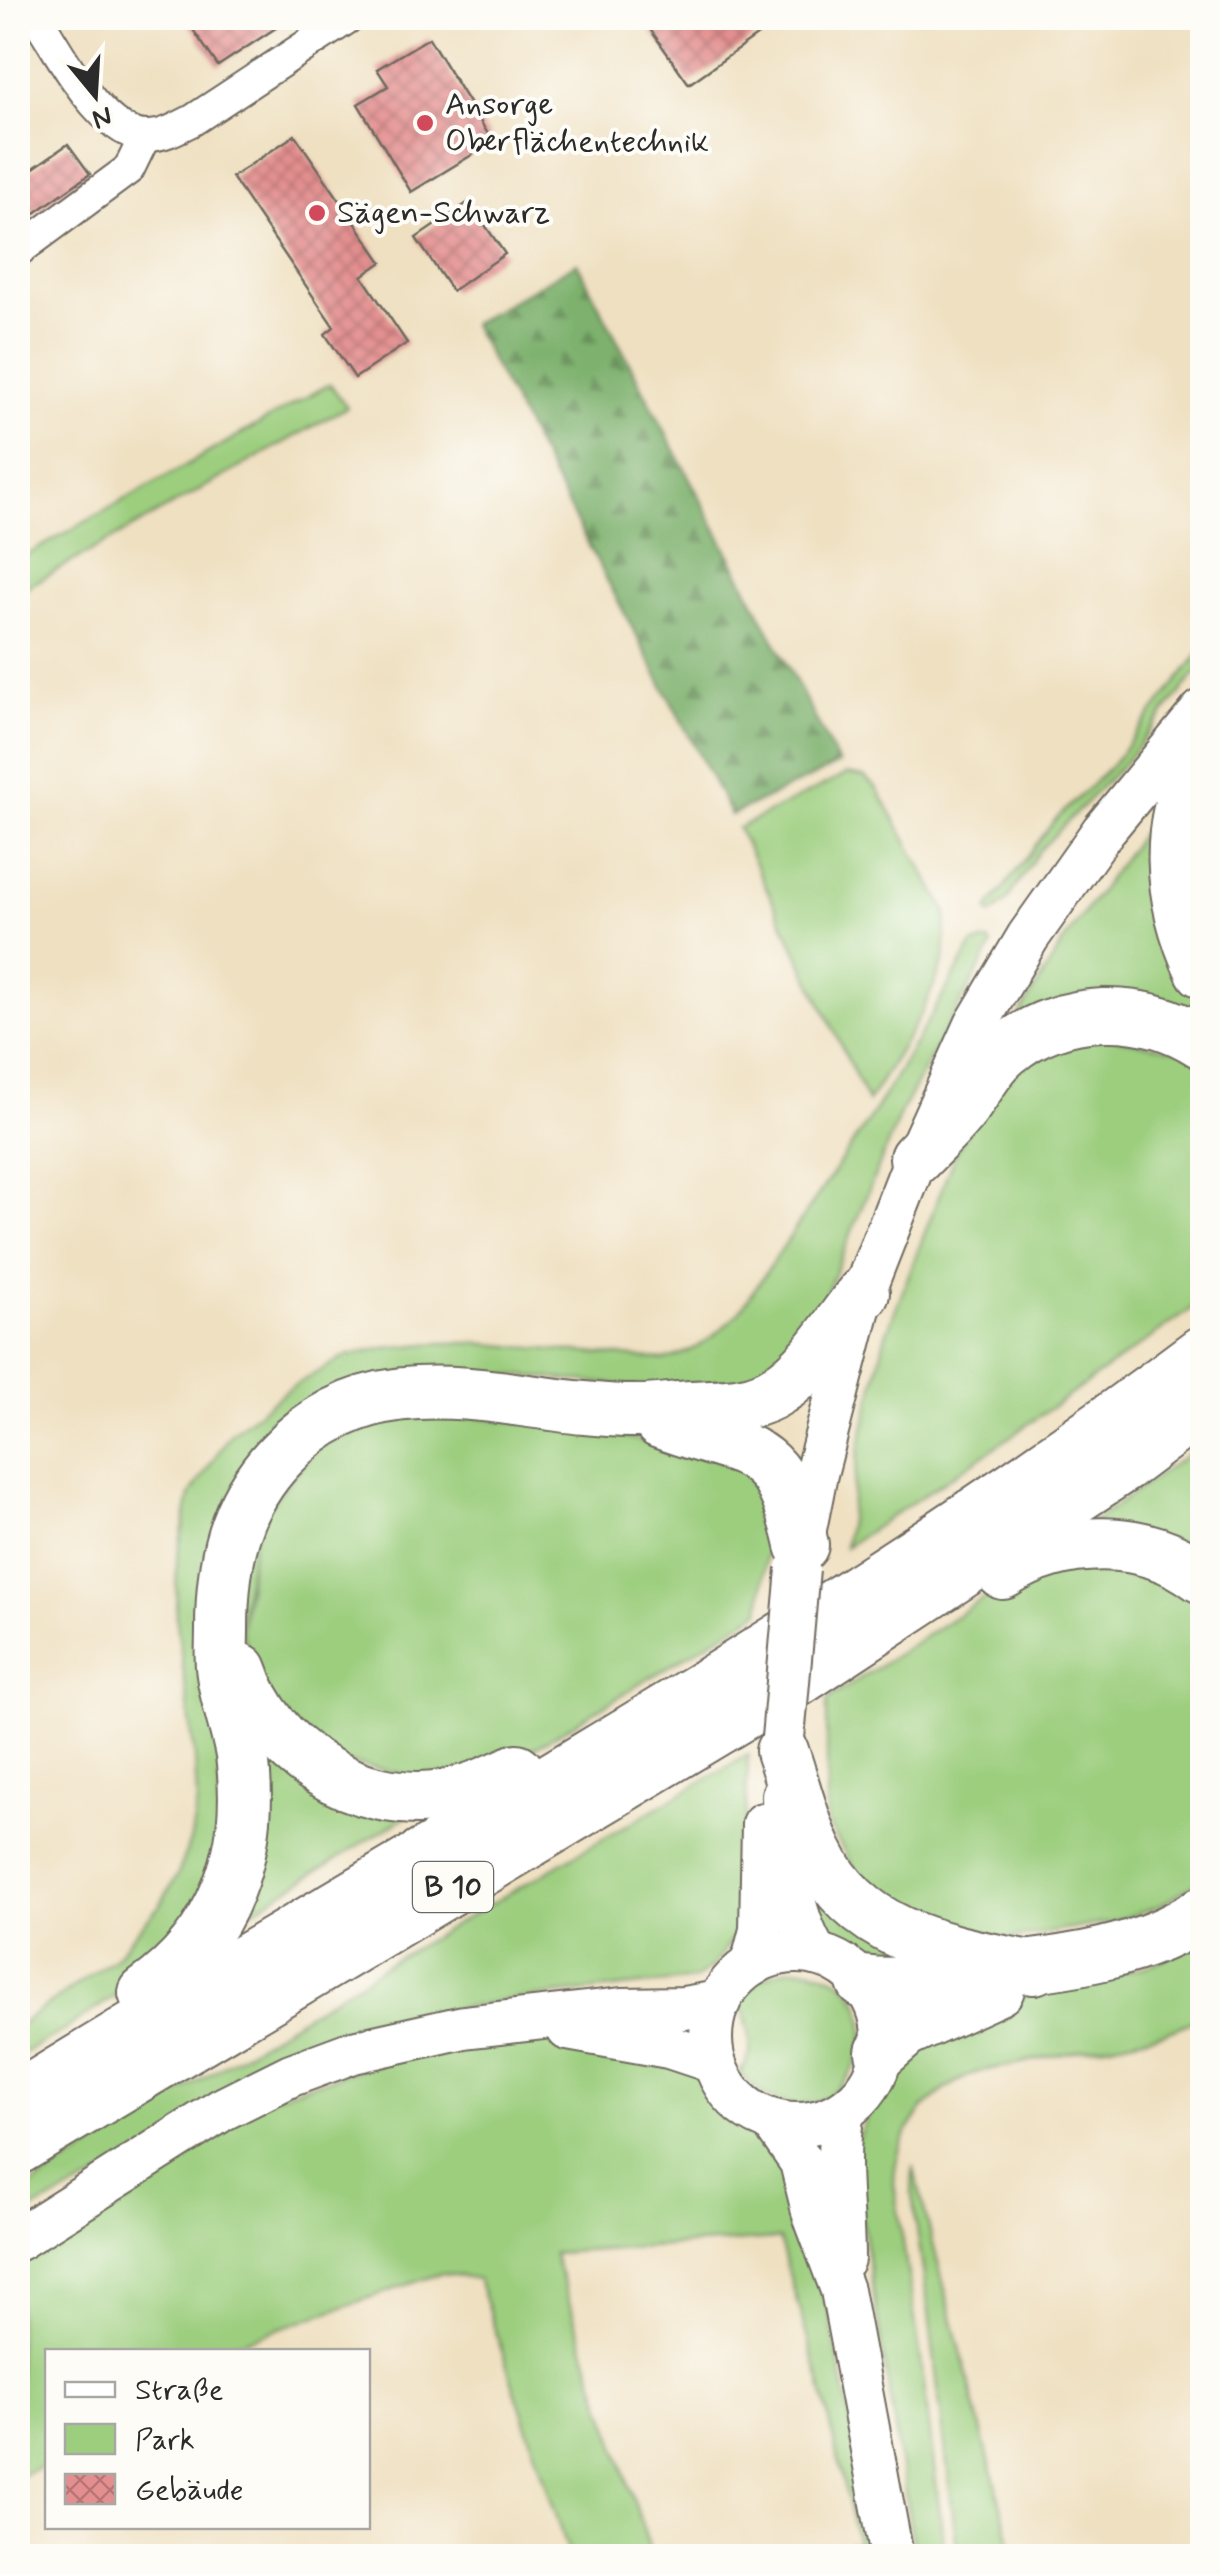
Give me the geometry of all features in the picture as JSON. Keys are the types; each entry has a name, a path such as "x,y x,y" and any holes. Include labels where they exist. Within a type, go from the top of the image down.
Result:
{"highway":[{"path":"1202,750 1187,780 1178,812 1174,872 1181,920 1202,970"},
{"path":"916,1158 967,1103 1005,1052 1046,1027 1088,1016 1139,1017 1165,1023 1202,1042"},
{"path":"73,2064 124,2007 158,1985 197,1947 228,1895 241,1852 246,1798 242,1756 222,1668 226,1556 244,1505 298,1437 350,1407 412,1392 485,1394 631,1412 724,1407 769,1395 793,1379 864,1293"},
{"name":"B 10","path":"18,2098 788,1636 1088,1437 1202,1352"},
{"name":"B 10","path":"18,2148 784,1689 1125,1465 1202,1406"},
{"path":"631,1412 745,1449 769,1464 789,1494 800,1557"},
{"path":"886,1622 987,1584 1032,1557 1071,1545 1134,1548 1168,1558 1202,1577"},
{"path":"222,1626 249,1692 275,1732 317,1768 364,1789 406,1798 460,1792 491,1782 538,1758 631,1729"},
{"path":"783,1745 816,1852 830,1876 862,1910 890,1930 917,1942 1034,1968"},
{"path":"863,1982 891,1986 1034,1968 1136,1944 1202,1913"},
{"path":"882,2052 906,2031 976,2002 1034,1968"}],"main road":[{"path":"816,1954 800,1922 784,1812 787,1666 800,1557 816,1474 864,1293 916,1158 976,1025 1028,937 1103,831 1202,711"},
{"path":"752,1964 761,1930 763,1824 783,1745"},
{"path":"787,1953 816,1954 835,1961 863,1982 882,2022 882,2052 869,2086 843,2112 820,2122 773,2122 730,2094 714,2062 711,2024 719,2002 737,1976 752,1964 787,1953"},
{"path":"18,2239 186,2130 291,2075 383,2043 464,2027 719,2002"},
{"path":"525,2022 669,2047 714,2062"},
{"path":"842,2290 843,2210 838,2151 843,2112"},
{"path":"773,2122 801,2162 814,2215 842,2290 892,2556"}],"street":[{"path":"36,18 106,117 125,130 145,136 193,120 348,18"},
{"path":"18,251 129,170 145,136"}],"green space":[{"path":"577,263 839,764 731,815 472,324"},
{"path":"330,384 347,407 18,592 18,560"},
{"path":"1202,650 1202,665 1128,759 1038,852 1006,902 991,915 991,905 1054,821 1111,766"},
{"path":"847,774 864,777 877,788 947,913 944,961 922,1013 868,1102 738,828"},
{"path":"1161,806 1202,994 1202,1024 1012,1027 1064,941"},
{"path":"989,941 992,946 901,1112 817,1316 796,1350 756,1381 640,1387 483,1372 276,1428 220,1720 220,1871 152,1971 18,2056 18,2026 113,1959 160,1905 179,1872 191,1838 197,1802 195,1759 176,1615 177,1558 190,1495 231,1433 290,1388 346,1356 384,1348 477,1343 664,1360 706,1341 740,1311 878,1106 973,944"},
{"path":"1078,1031 1202,1055 1202,1297 1189,1311 984,1455 845,1547 859,1450 885,1337 953,1159 994,1081"},
{"path":"414,1410 597,1430 742,1465 777,1525 773,1553 766,1555 760,1611 521,1756 445,1782 327,1759 267,1699 241,1631 257,1519 319,1446"},
{"path":"1202,1444 1202,1560 1093,1522"},
{"path":"1103,1558 1202,1594 1202,1879 1159,1906 1113,1922 1010,1939 966,1937 871,1895 827,1823 827,1700 996,1590"},
{"path":"252,1740 405,1817 226,1927"},
{"path":"748,1755 742,1926 712,1967 694,1979 438,2012 18,2217 18,2194 387,1964"},
{"path":"804,1855 911,1951 875,1963 828,1930 820,1917"},
{"path":"1202,1941 1202,2018 1163,2033 978,2072 945,2090 908,2130 896,2164 894,2184 945,2556 915,2556 854,2171 855,2146 864,2122 910,2050 975,2015 1025,1996 1148,1966"},
{"path":"790,1968 834,1977 857,2000 864,2031 857,2062 838,2089 810,2104 776,2101 739,2073 748,2060 750,2045 745,2012 735,2007 760,1978"},
{"path":"552,2040 699,2072 725,2111 775,2143 829,2313 878,2556 800,2556 857,2542 820,2382 779,2239 553,2253 652,2556 570,2556 478,2279 442,2273 236,2343 228,2349 45,2349 45,2466 18,2476 18,2254 270,2097 449,2042"},
{"path":"913,2166 1014,2556 958,2556 912,2195"}],"building":[{"path":"185,18 291,18 218,66"},
{"path":"642,18 782,18 689,84"},
{"name":"Ansorge Oberflächentechnik","path":"429,38 493,142 411,192 358,104 388,86 377,69"},
{"path":"295,135 382,262 362,276 407,343 355,378 325,334 334,327 232,177"},
{"path":"68,144 90,174 18,225 18,179"},
{"path":"469,202 505,254 452,291 416,238"}],"place":[{"name":"Ansorge Oberflächentechnik","path":"425,123"},
{"name":"Sägen-Schwarz","path":"317,213"}]}
